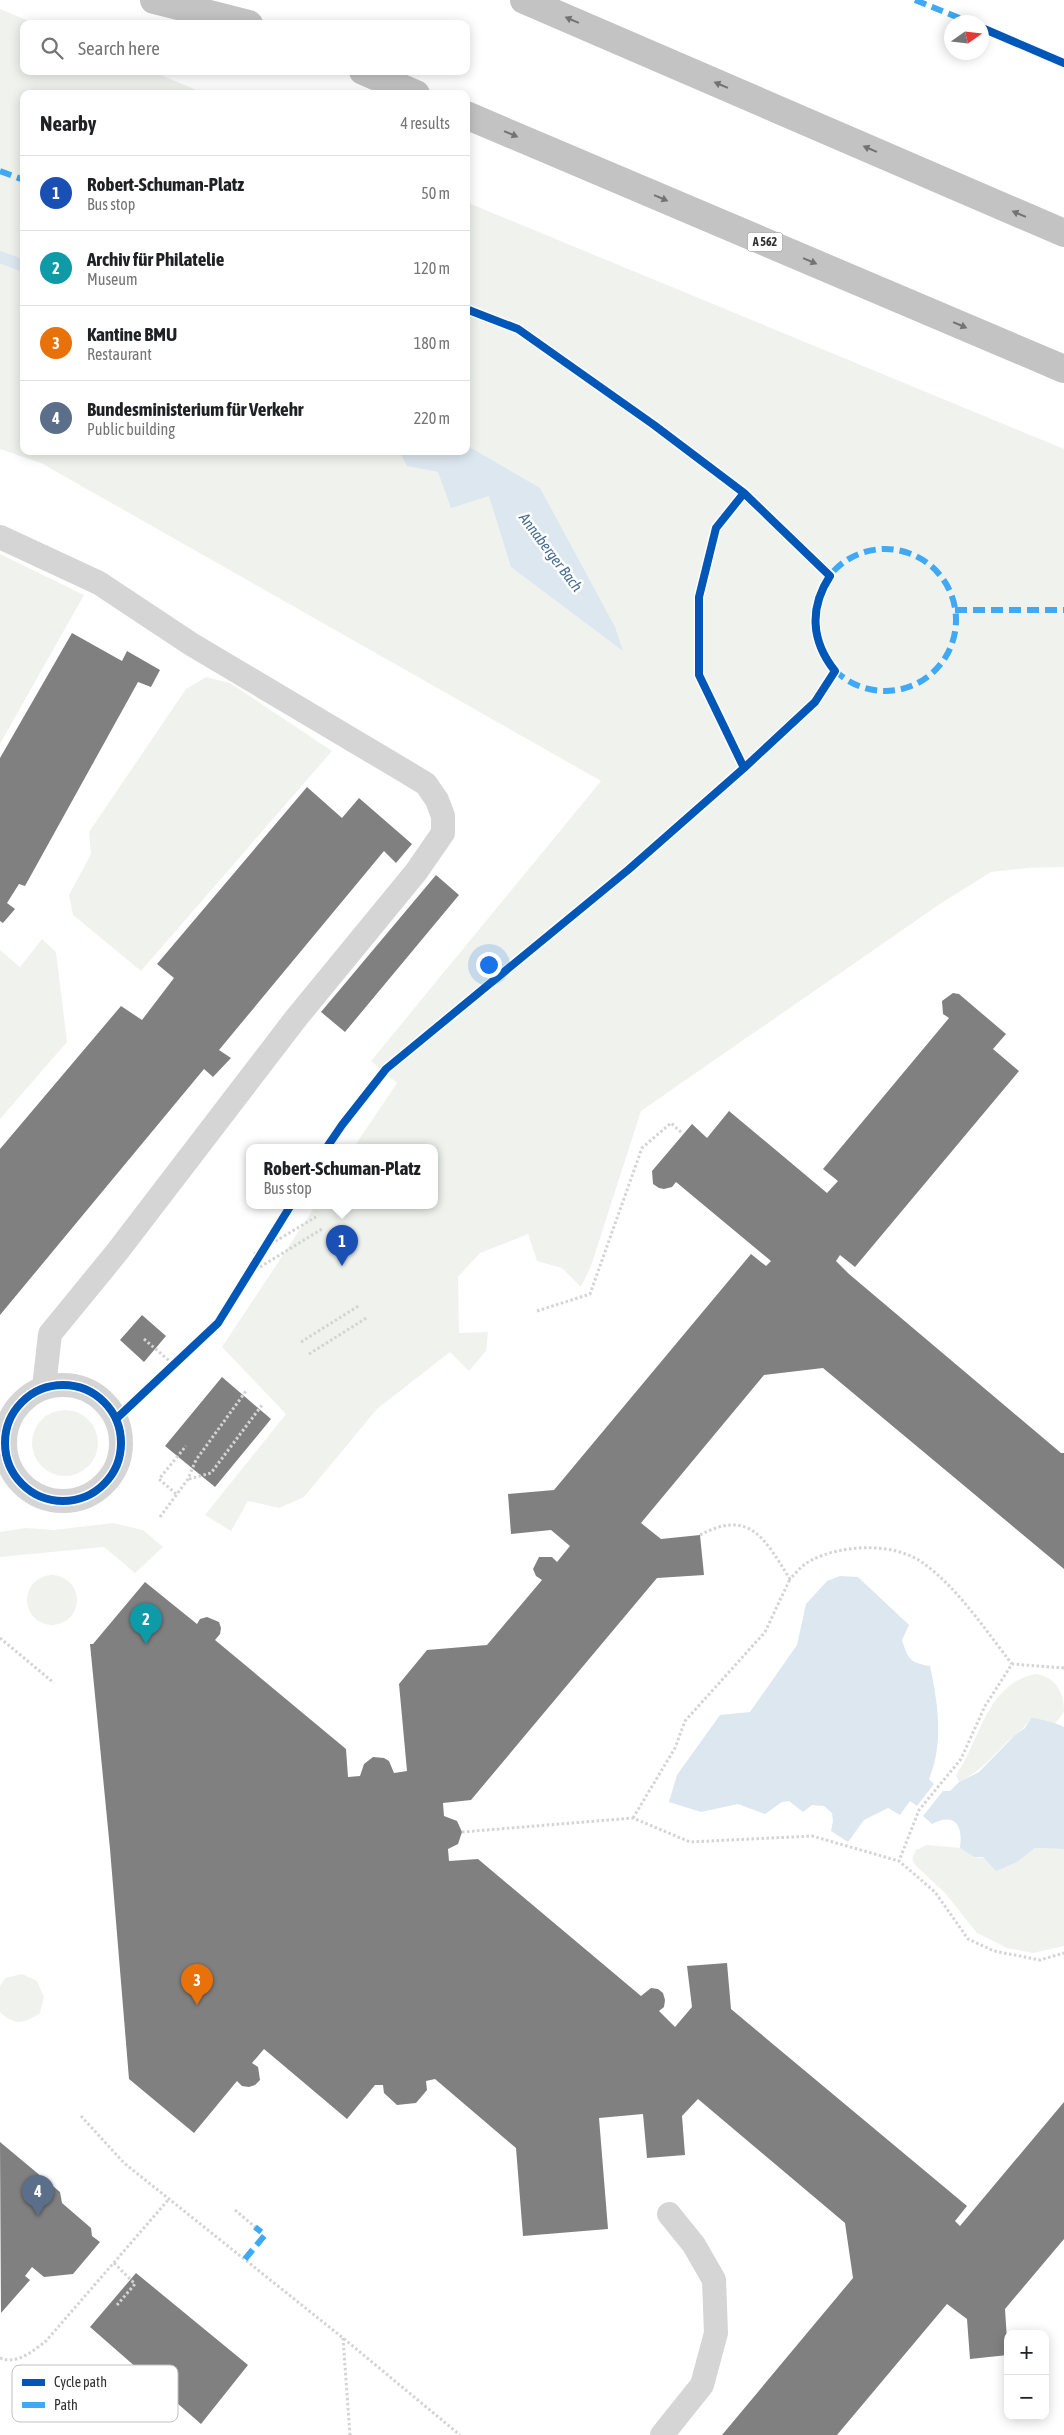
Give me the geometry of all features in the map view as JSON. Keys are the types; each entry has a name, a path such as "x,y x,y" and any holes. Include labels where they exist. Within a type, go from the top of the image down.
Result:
{"highway":[{"path":"154,0 234,20"},
{"path":"200,0 242,20"},
{"path":"524,0 1064,233"},
{"path":"372,75 407,90"},
{"name":"A 562","path":"470,117 1064,369"}],"lane":[{"path":"0,537 100,583 191,644 426,784 437,800 443,816 443,833 416,872 296,1017 117,1252 50,1334 44,1387"},
{"path":"64,1384 85,1389 104,1401 116,1419 121,1437 119,1457 112,1475 98,1489 81,1498 62,1501 43,1498 6,1475 5,1433 12,1413 26,1397 44,1387 64,1384"},
{"path":"662,2435 702,2385 716,2333 714,2280 694,2245 669,2214"}],"path":[{"path":"744,493 716,528 699,597 699,675 744,768"},
{"path":"537,1311 590,1294 642,1148 670,1123 683,1134"},
{"path":"254,1254 316,1217"},
{"path":"260,1267 322,1228"},
{"path":"302,1342 360,1305"},
{"path":"308,1354 368,1317"},
{"path":"144,1339 173,1364"},
{"path":"160,1517 188,1479 196,1460 246,1391"},
{"path":"188,1479 211,1473 262,1405"},
{"path":"176,1494 159,1479 186,1446"},
{"path":"700,1535 715,1527 728,1524 743,1527 763,1537 790,1579"},
{"path":"633,1818 675,1748 685,1721 765,1632 790,1579 809,1561 849,1548 885,1548 922,1562 945,1582 1012,1664 1064,1668"},
{"path":"0,1638 54,1683"},
{"path":"899,1861 919,1810 942,1785 961,1759 984,1706 1012,1664"},
{"path":"462,1832 633,1818 690,1842 812,1836 899,1861 936,1892 968,1939 994,1951 1040,1960 1064,1953"},
{"path":"81,2116 124,2163 343,2338 460,2435"},
{"path":"0,2358 7,2361 28,2356 46,2341 169,2199"},
{"path":"235,2210 255,2228"},
{"path":"114,2263 135,2284 117,2305"},
{"path":"343,2338 350,2435"}],"shaded area":[{"path":"0,9 26,20 20,20 20,75 161,75 196,90 20,90 20,455 470,455 470,204 1064,449 1064,867 991,872 940,904 641,1111 591,1266 581,1287 562,1268 537,1261 528,1234 480,1253 458,1277 459,1333 488,1332 486,1351 469,1371 450,1352 377,1409 304,1497 279,1508 248,1501 231,1531 205,1515 286,1414 222,1347 313,1209 438,1209 438,1144 356,1144 397,1083 371,1061 601,781 41,463 0,449"},
{"path":"0,554 84,595 0,744"},
{"path":"206,677 230,683 332,751 141,971 73,915 69,895 91,854 89,832 186,689"},
{"path":"42,939 56,952 67,1042 0,1119 0,950 20,967"},
{"path":"65,1410 77,1413 88,1420 95,1431 98,1443 95,1455 88,1466 77,1473 65,1476 53,1473 42,1466 35,1455 32,1443 35,1431 42,1420 53,1413"},
{"path":"113,1523 143,1530 163,1547 135,1573 104,1547 0,1557 0,1532 26,1528 54,1530"},
{"path":"52,1575 61,1577 72,1586 77,1600 75,1609 66,1620 52,1625 43,1623 32,1614 27,1600 29,1591 38,1580"},
{"path":"1036,1674 1053,1681 1060,1691 1064,1711 1055,1724 1031,1718 985,1764 959,1782 956,1775 995,1701 1006,1689 1019,1680"},
{"path":"927,1845 960,1848 974,1857 1017,1862 1035,1848 1064,1849 1064,1946 1033,1953 1007,1948 977,1933 945,1893 915,1865 912,1858 916,1850"},
{"path":"22,1974 37,1981 44,1997 40,2013 19,2022 10,2020 0,2012 0,1986 5,1978"}],"water":[{"path":"470,447 540,488 615,627 623,651 511,567 489,496 451,508 438,472 407,466 401,455 470,455"},
{"path":"840,1576 858,1577 909,1625 902,1640 908,1656 918,1663 930,1666 938,1723 937,1751 929,1779 934,1784 917,1806 910,1801 900,1815 888,1808 864,1820 848,1842 831,1831 832,1813 824,1806 812,1805 803,1812 789,1801 782,1802 765,1814 738,1804 701,1812 669,1802 677,1775 720,1715 750,1712 797,1645 806,1604 827,1581"},
{"path":"1031,1718 1048,1721 1064,1727 1064,1849 1035,1848 1017,1862 996,1871 983,1857 974,1857 960,1848 960,1833 956,1823 947,1820 932,1824 923,1816 943,1791 950,1791 959,1782 979,1772 1015,1735 1025,1728"}],"building":[{"path":"72,633 122,661 127,651 160,670 151,687 138,682 25,886 19,884 7,903 15,909 3,923 0,921 0,758"},
{"path":"307,787 342,818 359,798 412,844 396,863 384,851 219,1050 231,1058 213,1077 204,1069 0,1315 0,1149 121,1006 142,1020 174,978 157,964"},
{"path":"436,875 459,895 345,1032 321,1012"},
{"path":"953,993 959,994 1006,1034 993,1049 1019,1071 855,1267 840,1255 836,1261 1061,1453 1064,1453 1064,1569 823,1368 764,1375 641,1523 661,1539 700,1535 704,1575 657,1578 471,1800 443,1803 444,1816 457,1821 462,1832 458,1844 448,1849 449,1861 478,1859 641,1996 651,1988 658,1989 663,1993 665,2000 664,2007 659,2011 675,2027 692,2007 687,1966 727,1963 731,2009 967,2206 955,2221 960,2226 1064,2102 1064,2239 1005,2309 1006,2330 1004,2330 1004,2355 970,2359 967,2319 947,2304 837,2435 722,2435 853,2278 845,2223 698,2099 682,2116 685,2155 647,2158 643,2114 599,2118 608,2229 523,2236 516,2148 435,2079 426,2081 427,2090 416,2103 397,2105 384,2093 383,2085 375,2085 347,2119 264,2049 252,2063 258,2067 260,2080 255,2085 249,2087 242,2086 237,2081 194,2133 129,2079 110,1849 90,1644 93,1644 145,1582 197,1624 200,1619 207,1617 219,1622 220,1634 215,1640 346,1749 348,1777 360,1776 364,1764 373,1757 384,1758 389,1761 394,1773 407,1771 399,1684 427,1650 487,1645 542,1580 536,1576 533,1569 539,1557 552,1557 557,1562 570,1546 551,1530 511,1534 508,1494 554,1490 751,1254 766,1266 771,1261 676,1182 672,1187 664,1189 653,1184 652,1171 692,1124 707,1138 729,1111 827,1193 838,1181 823,1169 949,1018 943,1014 942,1001"},
{"path":"142,1315 166,1336 144,1362 120,1340"},
{"path":"222,1377 271,1419 215,1487 165,1446"},
{"path":"0,2142 60,2192 62,2203 91,2228 92,2236 100,2242 73,2274 44,2277 32,2267 25,2276 30,2280 1,2313"},
{"path":"136,2273 248,2365 201,2424 178,2404 178,2365 133,2365 90,2327"}],"waterway":[{"name":"Annaberger Bach","path":"0,257 20,264"}],"marked path":[{"path":"915,0 952,15"},
{"path":"0,171 20,178"},
{"path":"885,549 912,555 924,561 935,570 944,581 950,593 956,620 950,647 944,659 935,670 924,679 912,685 885,691 858,685 846,679 835,670 826,659 820,647 814,620 820,593 826,581 835,570 846,561 858,555 885,549"},
{"path":"955,610 1064,610"},
{"path":"245,2259 265,2235 255,2227"}],"cycle path":[{"path":"989,31 1064,63"},
{"path":"329,1144 386,1069 628,870 744,768 815,702 835,671 821,648 816,624 819,600 830,576 744,493 654,425 518,329 470,311"},
{"path":"744,493 716,528 699,597 699,675 744,768"},
{"path":"116,1419 218,1323 289,1209"},
{"path":"63,1385 85,1390 104,1402 116,1421 121,1443 116,1465 104,1484 85,1496 63,1501 41,1496 22,1484 10,1465 5,1443 10,1421 22,1402 41,1390 63,1385"}],"place":[{"name":"Robert-Schuman-Platz","path":"342,1266"},
{"name":"Archiv für Philatelie","path":"146,1644"},
{"name":"Kantine BMU","path":"197,2005"},
{"name":"Bundesministerium für Verkehr","path":"38,2216"}]}
